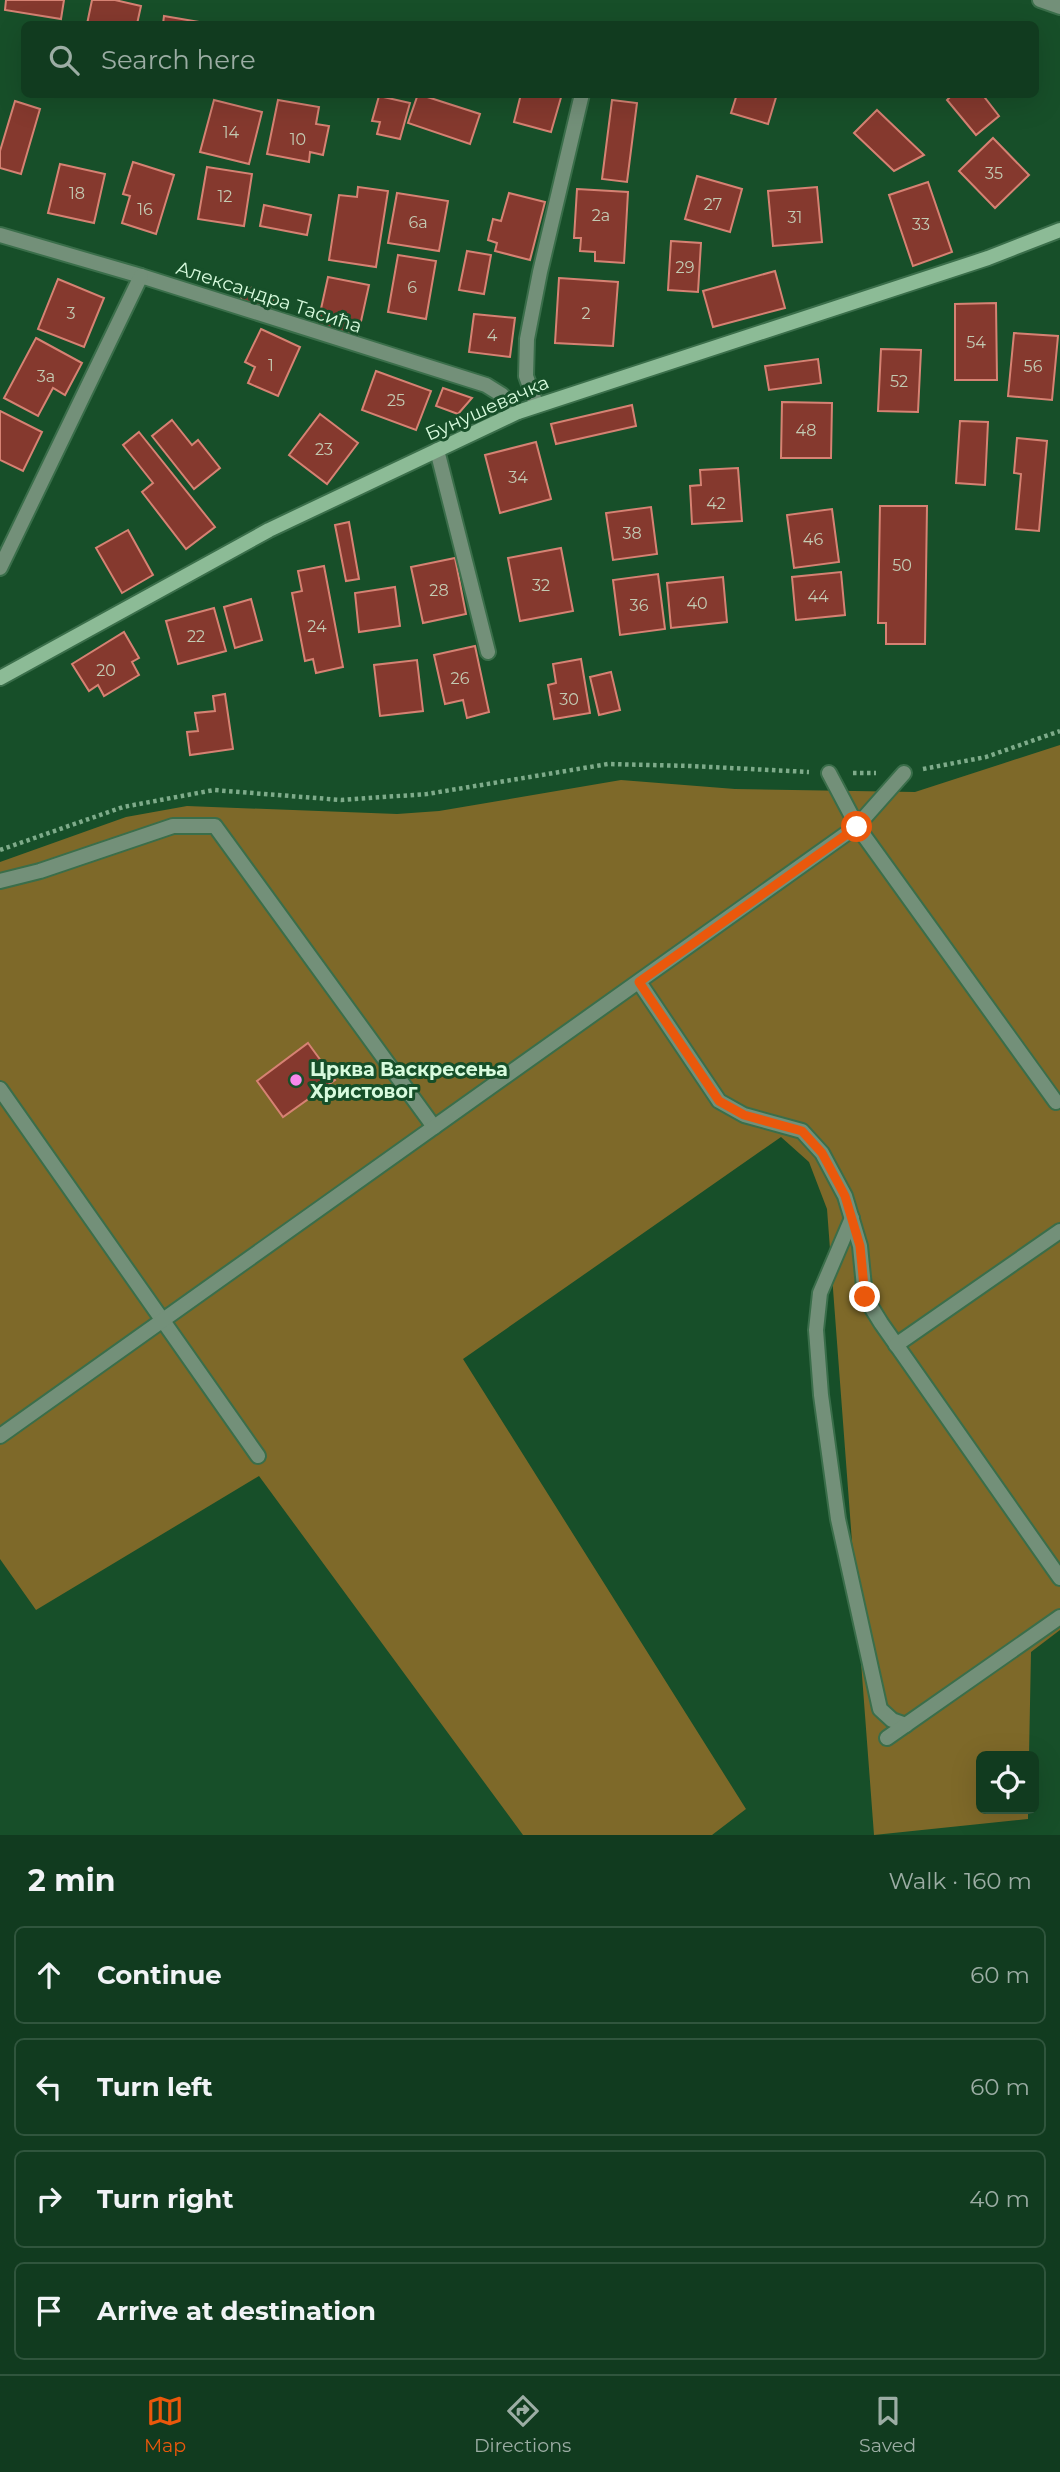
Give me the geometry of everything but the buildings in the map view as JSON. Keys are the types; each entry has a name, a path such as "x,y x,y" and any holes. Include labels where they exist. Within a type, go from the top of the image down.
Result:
{"street":[{"path":"1040,0 1060,7"},
{"path":"536,404 526,376 527,339 581,98"},
{"name":"Бунушевачка","path":"0,678 269,530 517,412 988,258 1060,230"},
{"name":"Александра Тасића","path":"0,235 141,276 486,385 502,396 517,412"},
{"path":"0,568 141,276"},
{"path":"437,450 488,652"},
{"path":"0,1436 857,827 904,773"},
{"path":"829,774 857,827 1056,1102"},
{"path":"0,881 40,871 173,826 215,827 434,1128"},
{"path":"639,982 719,1101 744,1115 802,1131 822,1153 845,1196 852,1218 860,1246 865,1297 1060,1578"},
{"path":"0,1088 258,1456"},
{"path":"852,1218 820,1293 816,1330 821,1395 838,1519 880,1709 892,1720 906,1725"},
{"path":"897,1345 1060,1231"},
{"path":"887,1738 1060,1617"}],"path":[{"path":"0,850 123,807 214,790 341,800 427,794 608,764 829,774 904,773 986,757 1060,732"}],"shaded area":[{"path":"1060,745 1060,1630 1031,1652 1029,1751 976,1751 976,1814 1028,1814 1028,1819 874,1835 827,1209 809,1162 781,1137 463,1359 746,1809 712,1835 523,1835 259,1476 36,1610 0,1559 0,862 126,817 187,806 397,814 439,811 621,780 735,789 915,792"}],"place":[{"name":"Црква Васкресења Христовог","path":"296,1080"}],"route":[{"path":"857,827 639,982 719,1101 744,1115 802,1131 822,1153 845,1196 860,1246 865,1297"}]}
